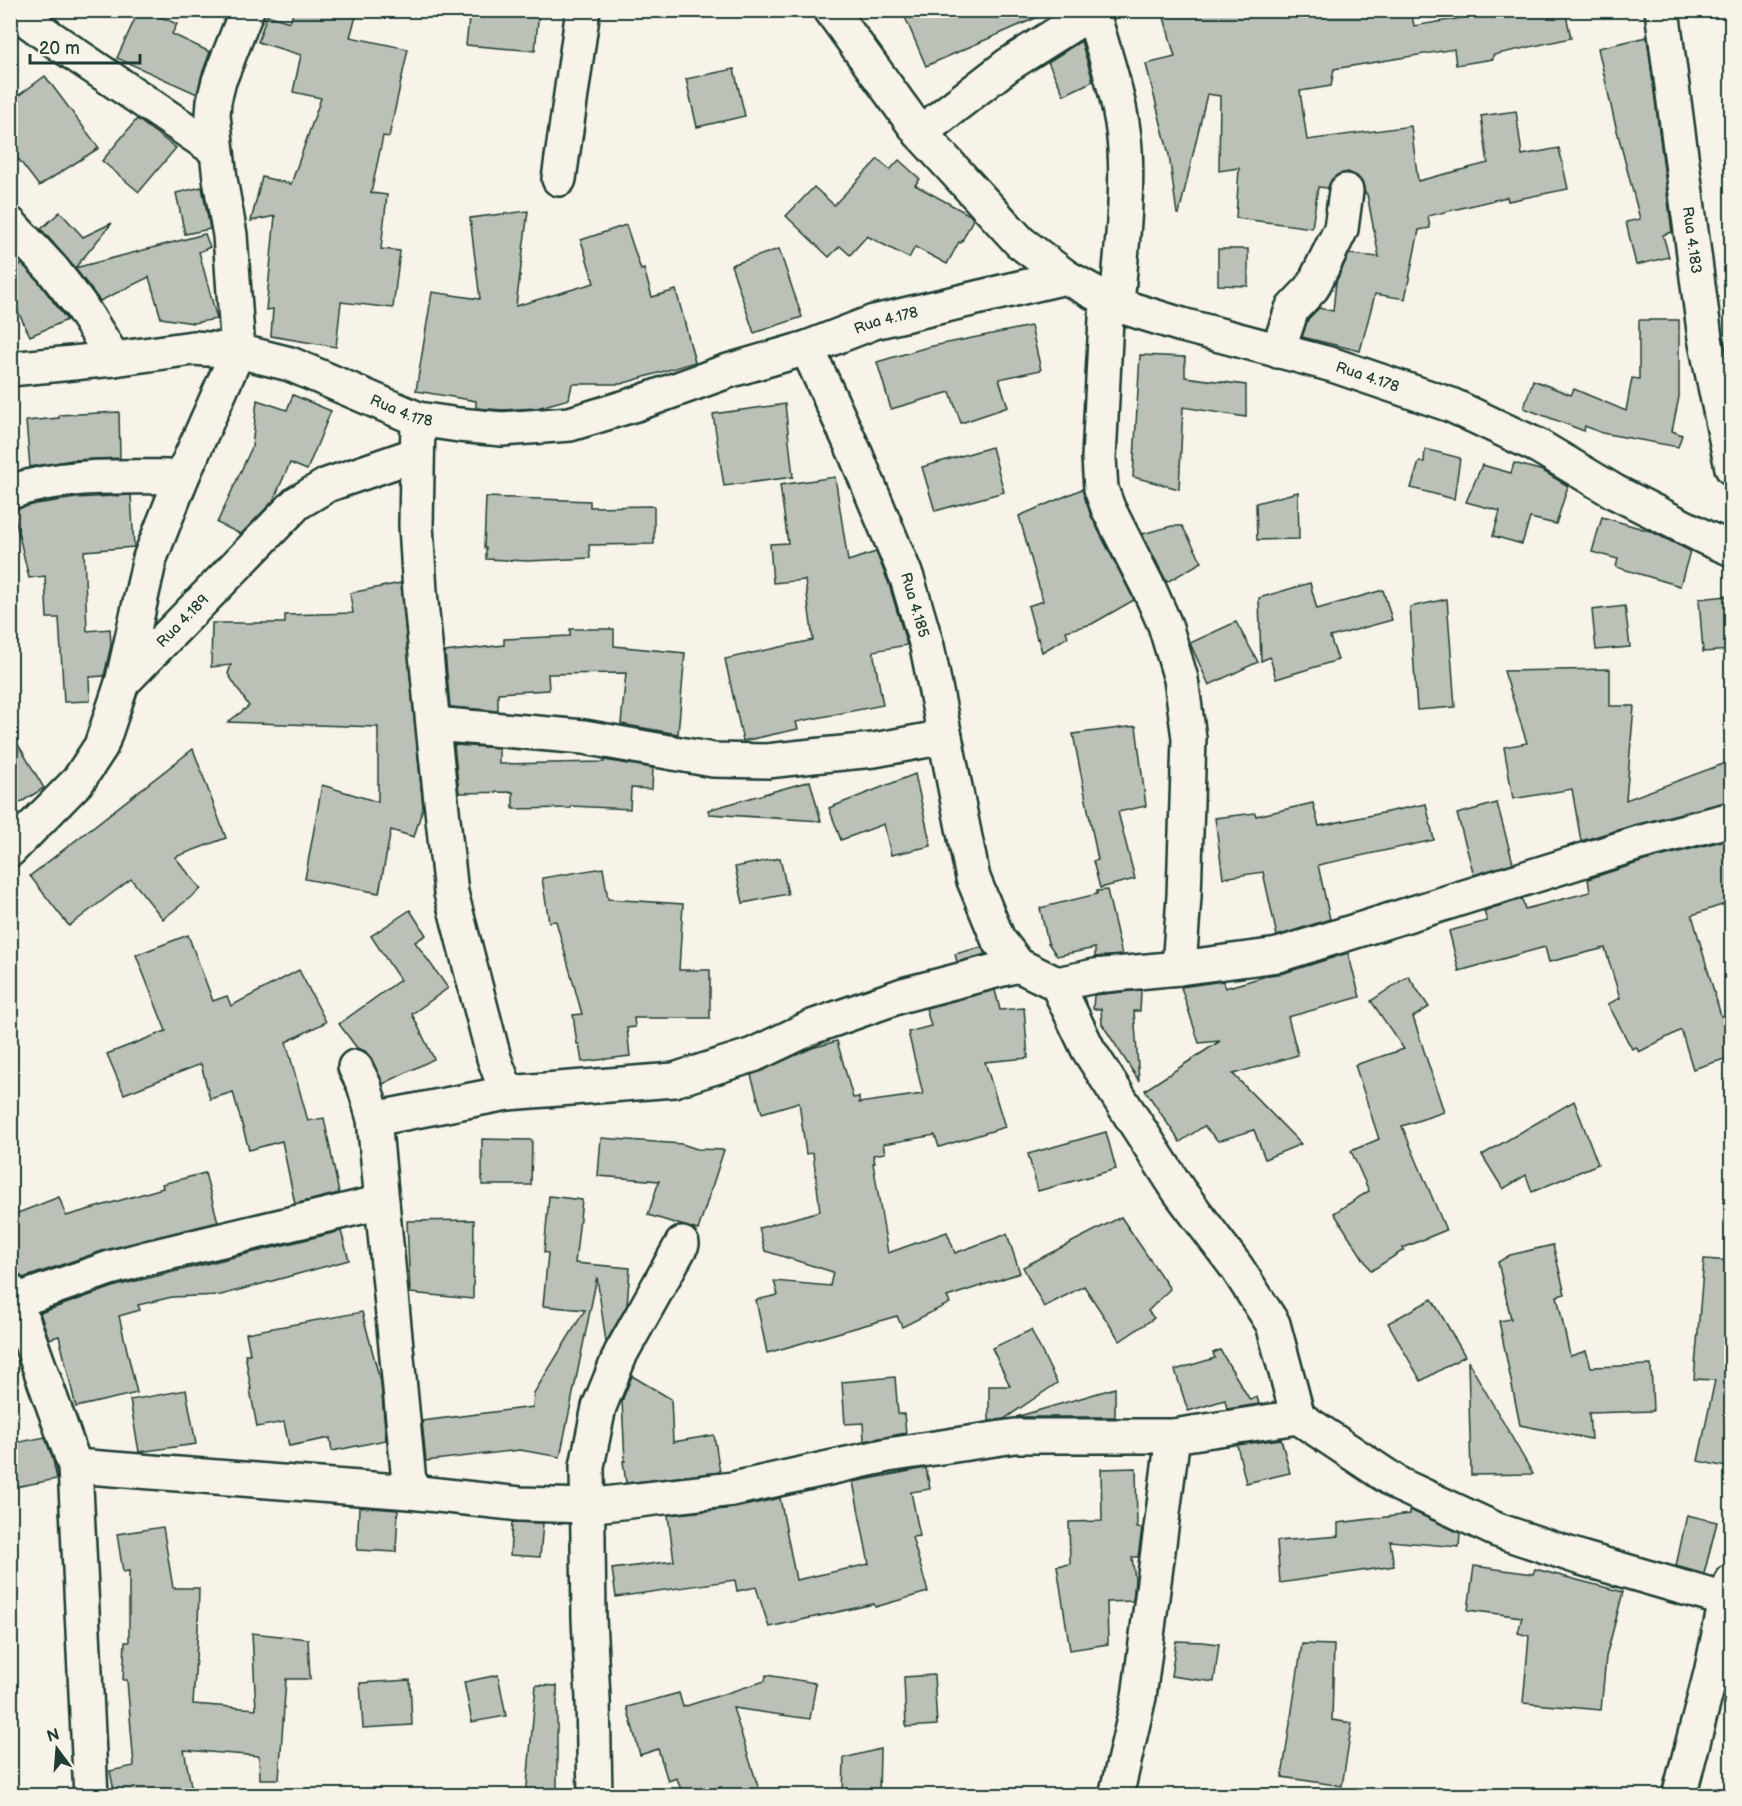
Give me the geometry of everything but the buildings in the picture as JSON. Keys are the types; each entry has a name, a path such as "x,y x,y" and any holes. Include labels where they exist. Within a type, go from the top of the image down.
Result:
{"street":[{"path":"14,10 51,38 216,150"},
{"path":"122,683 150,558 182,477 238,351 230,235 220,180 213,116 219,81 247,10"},
{"path":"559,179 583,10"},
{"path":"831,10 920,133 1020,242 1066,277"},
{"name":"Rua 4.183","path":"1662,10 1705,338 1731,468"},
{"path":"920,133 1008,65 1094,11 1119,106 1125,149 1124,217 1112,302 1099,458 1101,489 1165,625 1181,679 1189,738 1184,896 1179,968"},
{"path":"1278,351 1292,309 1312,288 1341,229 1346,191"},
{"path":"10,224 52,269 80,305 114,359"},
{"name":"Rua 4.178","path":"10,369 114,359 193,348 238,351 290,364 418,419 459,426 502,429 570,424 636,404 728,371 807,348 874,322 1066,277 1112,302 1182,325 1333,365 1451,405 1538,446 1615,492 1731,549"},
{"name":"Rua 4.185","path":"807,348 856,455 907,578 927,646 973,879 998,939 1018,965"},
{"path":"418,419 417,536 420,592 451,893 494,1059 507,1093"},
{"name":"Rua 4.189","path":"10,850 78,781 101,746 122,683 297,503 327,485 417,454"},
{"path":"10,492 35,484 82,477 182,477"},
{"path":"434,724 585,737 713,760 767,760 874,750 945,737"},
{"path":"374,1119 507,1093 674,1080 753,1055 812,1028 903,995 1018,965 1057,984 1095,976 1278,955 1640,843 1731,819"},
{"path":"1057,984 1088,1049 1179,1191 1236,1268 1273,1324 1298,1417 1400,1485 1497,1530 1581,1558 1729,1590 1712,1673 1679,1796"},
{"path":"355,1067 364,1085 374,1119 410,1492"},
{"path":"92,1796 75,1466 12,1299 151,1257 382,1202"},
{"path":"595,1796 587,1466 599,1407 621,1353 681,1244"},
{"path":"75,1466 410,1492 520,1504 587,1506 733,1489 888,1455 1015,1436 1173,1436 1298,1417"},
{"path":"1116,1796 1138,1697 1173,1436"}]}
